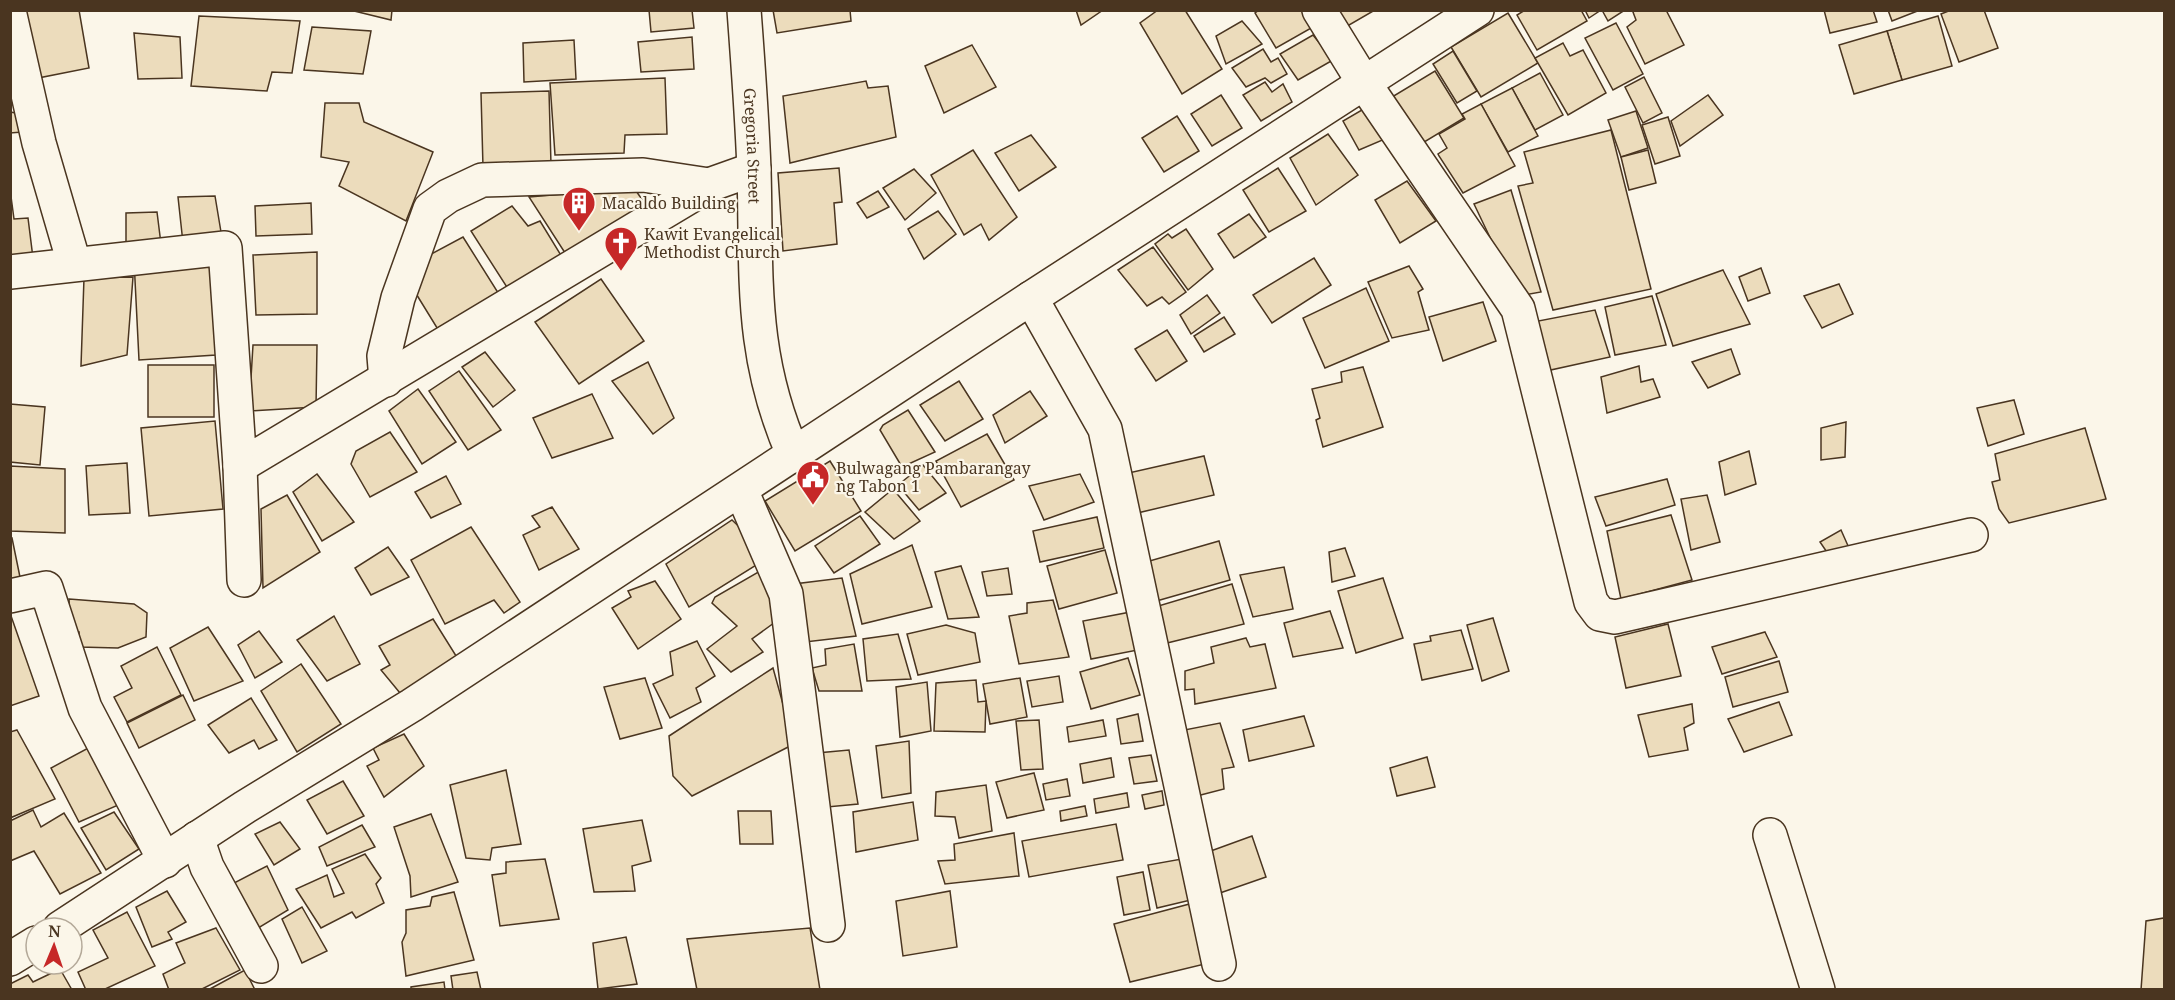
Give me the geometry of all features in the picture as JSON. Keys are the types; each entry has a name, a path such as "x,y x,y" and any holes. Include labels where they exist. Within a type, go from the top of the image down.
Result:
{"street":[{"name":"Gregoria Street","path":"744,10 754,169 756,310 762,358 771,397 794,456"},
{"path":"1319,10 1364,83 1518,309 1591,602 1600,614 1615,617 1971,535"},
{"path":"79,916 197,838 412,705 794,456 1031,298 1477,10"},
{"path":"10,15 14,48 74,263"},
{"path":"240,466 709,185 754,169"},
{"path":"386,380 384,356 398,298 430,209 448,196 482,180 643,176 709,185"},
{"path":"10,272 74,263 225,248 240,466 244,580"},
{"path":"1031,298 1105,429 1219,964"},
{"path":"741,490 786,594 828,925"},
{"path":"10,596 46,588 85,708 165,861"},
{"path":"1770,835 1818,990"},
{"path":"197,838 207,867 261,966"},
{"path":"10,959 24,950"}],"building":[{"path":"25,10 79,10 89,68 38,78"},
{"path":"350,10 392,10 391,20"},
{"path":"649,10 692,10 694,28 651,32"},
{"path":"773,10 850,10 851,21 777,33"},
{"path":"1076,10 1103,10 1081,25"},
{"path":"1158,10 1185,10 1222,69 1182,94 1140,23"},
{"path":"1259,10 1302,10 1313,27 1276,48 1255,13"},
{"path":"1334,10 1375,10 1344,28"},
{"path":"1525,10 1581,10 1587,21 1537,50 1517,15"},
{"path":"1585,10 1601,10 1589,18"},
{"path":"1602,10 1625,10 1608,21"},
{"path":"1636,10 1666,10 1684,45 1645,64 1627,27 1636,20 1633,12"},
{"path":"1824,10 1873,10 1877,22 1830,33"},
{"path":"1888,10 1920,10 1892,21"},
{"path":"1951,10 1984,10 1998,48 1959,62 1941,14"},
{"path":"1508,13 1538,63 1481,97 1451,47"},
{"path":"199,16 300,21 292,73 272,72 267,91 191,86"},
{"path":"1938,16 1952,66 1902,80 1887,31"},
{"path":"1242,21 1262,44 1226,64 1216,36"},
{"path":"1616,23 1643,74 1613,90 1585,38"},
{"path":"312,27 371,31 363,74 304,70"},
{"path":"1887,31 1902,80 1854,94 1839,45"},
{"path":"134,33 180,37 182,78 138,79"},
{"path":"1313,35 1333,60 1298,80 1280,54"},
{"path":"692,37 694,69 641,72 638,42"},
{"path":"574,40 576,79 524,82 523,43"},
{"path":"1563,43 1570,56 1583,50 1606,93 1568,115 1535,58"},
{"path":"972,45 996,87 944,113 925,66"},
{"path":"1263,49 1271,62 1278,58 1287,74 1271,83 1265,78 1246,87 1232,68"},
{"path":"1453,51 1477,91 1457,103 1433,64"},
{"path":"1435,71 1464,118 1416,147 1387,100"},
{"path":"1540,73 1563,115 1535,130 1512,88"},
{"path":"1644,77 1662,113 1643,123 1625,87"},
{"path":"665,78 667,134 625,135 624,153 555,155 550,83"},
{"path":"866,81 868,88 888,86 896,137 790,163 783,96"},
{"path":"1265,82 1272,92 1283,84 1292,102 1261,121 1243,95"},
{"path":"1512,88 1538,136 1508,152 1481,104"},
{"path":"549,91 551,165 483,167 481,93"},
{"path":"1221,95 1242,128 1212,146 1191,114"},
{"path":"1708,95 1723,115 1680,146 1671,121"},
{"path":"325,103 359,103 364,122 433,152 406,221 339,186 349,162 321,157"},
{"path":"1481,104 1515,166 1463,193 1438,154 1447,148 1439,134 1465,119 1462,114"},
{"path":"1367,107 1385,139 1359,150 1343,121"},
{"path":"1636,111 1648,148 1621,157 1608,120"},
{"path":"10,112 22,114 22,132 10,133"},
{"path":"1177,116 1199,151 1164,172 1142,138"},
{"path":"1668,117 1680,156 1655,164 1642,125"},
{"path":"1611,130 1651,289 1553,310 1518,186 1533,183 1524,152"},
{"path":"1328,134 1358,175 1316,205 1290,158"},
{"path":"1031,135 1056,167 1019,191 995,153"},
{"path":"973,150 1017,217 989,240 981,224 964,235 931,175"},
{"path":"1648,150 1656,183 1629,190 1621,157"},
{"path":"839,168 842,202 834,203 837,244 783,251 778,173"},
{"path":"1278,168 1306,211 1269,232 1243,190"},
{"path":"914,169 936,193 905,220 883,188"},
{"path":"1407,181 1436,221 1400,243 1375,200"},
{"name":"Macaldo Building","path":"634,188 648,208 567,256 529,197"},
{"path":"10,189 14,219 28,218 33,258 10,260"},
{"path":"1511,190 1541,292 1518,296 1474,204"},
{"path":"878,191 889,207 867,218 857,203"},
{"path":"215,196 222,238 183,243 178,197"},
{"path":"311,203 312,234 256,236 255,206"},
{"path":"512,206 528,226 540,221 562,257 510,292 471,231"},
{"path":"938,211 956,234 924,259 908,229"},
{"path":"157,212 161,244 126,246 126,213"},
{"path":"1249,214 1266,237 1234,258 1218,234"},
{"path":"1186,229 1213,269 1188,290 1155,244 1168,234 1172,238"},
{"path":"463,237 502,299 442,336 415,292 422,259"},
{"path":"1153,247 1186,292 1169,304 1162,297 1147,306 1118,270"},
{"path":"317,252 317,314 256,315 253,255"},
{"path":"211,256 216,355 139,360 134,260"},
{"path":"1314,258 1331,285 1272,323 1253,295"},
{"path":"1409,266 1423,289 1418,292 1429,330 1392,338 1368,282"},
{"path":"1761,268 1770,293 1748,301 1739,277"},
{"path":"1723,270 1750,324 1673,346 1656,294"},
{"path":"133,277 127,355 81,366 84,278"},
{"path":"601,279 644,341 579,384 535,322"},
{"path":"1839,284 1853,314 1822,328 1804,296"},
{"path":"1366,288 1389,341 1325,368 1303,318"},
{"path":"1207,295 1220,313 1191,334 1180,315"},
{"path":"1652,296 1666,345 1615,355 1605,307"},
{"path":"1483,302 1496,341 1443,361 1429,317"},
{"path":"1595,310 1610,357 1546,371 1533,322"},
{"path":"1224,317 1235,334 1204,352 1194,336"},
{"path":"1167,330 1187,361 1156,381 1135,349"},
{"path":"253,345 317,345 316,407 249,411"},
{"path":"1731,349 1740,374 1708,388 1692,362"},
{"path":"485,352 515,390 493,407 462,367"},
{"path":"648,362 674,418 653,434 612,381"},
{"path":"148,365 214,365 214,417 148,417"},
{"path":"1639,366 1641,382 1653,379 1660,397 1607,413 1601,377"},
{"path":"1363,367 1383,427 1323,447 1316,420 1320,418 1312,389 1342,382 1341,372"},
{"path":"459,371 501,430 468,450 429,391"},
{"path":"959,381 983,419 945,441 920,405"},
{"path":"418,389 456,442 422,464 389,411"},
{"path":"1030,391 1047,416 1005,443 993,415"},
{"path":"592,394 613,438 552,458 533,418"},
{"path":"2014,400 2024,434 1988,446 1977,408"},
{"path":"10,404 45,407 40,465 10,462"},
{"path":"908,410 935,452 902,467 880,430 883,425"},
{"path":"215,421 223,509 149,516 141,428"},
{"path":"1846,422 1845,457 1821,460 1821,428"},
{"path":"2085,428 2106,499 2009,523 1999,509 1992,482 2000,480 1995,454"},
{"path":"390,432 417,472 370,497 351,464 356,451"},
{"path":"987,434 1014,480 961,507 936,461"},
{"path":"1749,451 1756,484 1725,495 1719,462"},
{"path":"1204,456 1214,495 1133,514 1124,474"},
{"name":"Bulwagang Pambarangay ng Tabon 1","path":"830,461 861,511 795,551 765,501"},
{"path":"127,463 130,513 89,515 86,466"},
{"path":"923,465 946,493 919,510 898,485"},
{"path":"10,466 65,469 65,533 10,531"},
{"path":"317,474 354,522 322,541 293,492"},
{"path":"1080,474 1094,502 1044,520 1029,486"},
{"path":"446,476 461,504 431,518 415,492"},
{"path":"1667,479 1675,505 1606,526 1595,497"},
{"path":"893,489 920,521 894,539 865,512"},
{"path":"287,495 320,552 263,588 261,509"},
{"path":"1707,495 1720,542 1691,550 1681,499"},
{"path":"552,507 579,549 539,570 523,535 540,527 532,516"},
{"path":"1671,515 1692,580 1621,599 1607,531"},
{"path":"860,516 880,544 834,573 815,546"},
{"path":"1097,517 1104,548 1040,562 1033,531"},
{"path":"732,520 751,538 758,564 689,607 666,564"},
{"path":"471,527 520,602 504,613 494,600 445,624 411,560"},
{"path":"1841,530 1853,557 1835,564 1820,542"},
{"path":"12,538 21,582 10,584 10,539"},
{"path":"1219,541 1230,580 1153,602 1146,562"},
{"path":"912,545 932,607 862,624 850,574"},
{"path":"388,547 409,577 371,595 355,568"},
{"path":"1345,548 1355,576 1332,582 1329,552"},
{"path":"1105,550 1117,593 1059,609 1047,566"},
{"path":"961,566 979,617 948,619 935,572"},
{"path":"1284,567 1293,609 1253,617 1240,575"},
{"path":"1008,568 1012,594 987,596 982,572"},
{"path":"760,571 778,620 752,639 763,652 731,672 707,649 737,626 712,603 715,597"},
{"path":"842,578 856,636 805,642 794,584"},
{"path":"1383,578 1403,638 1356,653 1338,591"},
{"path":"655,581 681,619 638,649 612,608 631,597 628,591"},
{"path":"1232,584 1244,624 1159,645 1155,607"},
{"path":"69,599 134,604 147,613 146,637 118,648 79,647 79,632 70,631"},
{"path":"1053,600 1069,657 1019,664 1009,616 1027,613 1027,603"},
{"path":"1136,611 1143,649 1091,659 1083,621"},
{"path":"1330,611 1343,648 1293,657 1284,623"},
{"path":"10,613 39,696 10,706"},
{"path":"334,616 360,664 327,681 297,640"},
{"path":"1493,618 1509,671 1482,681 1467,625"},
{"path":"433,619 458,659 400,693 381,670 390,665 379,646"},
{"path":"1668,624 1681,676 1626,688 1615,637"},
{"path":"946,625 975,633 980,662 918,675 907,634"},
{"path":"208,627 243,681 194,701 170,648"},
{"path":"1461,630 1473,669 1422,680 1414,644 1431,641 1430,636"},
{"path":"259,631 282,662 255,678 238,645"},
{"path":"1765,632 1777,657 1722,674 1712,647"},
{"path":"898,634 911,679 867,681 863,639"},
{"path":"1246,638 1250,647 1265,644 1276,688 1195,704 1194,689 1185,690 1185,671 1214,663 1211,647"},
{"path":"697,641 715,676 696,688 701,702 670,718 653,684 673,675 670,652"},
{"path":"854,644 862,691 819,691 812,668 826,665 825,649"},
{"path":"157,647 181,695 127,722 114,697 132,688 121,666"},
{"path":"1128,658 1140,695 1091,709 1080,672"},
{"path":"1779,661 1788,692 1733,707 1725,677"},
{"path":"301,664 341,724 297,752 261,691"},
{"path":"773,668 794,744 692,796 673,776 669,736"},
{"path":"1059,676 1063,702 1032,707 1027,681"},
{"path":"645,678 662,728 620,739 604,687"},
{"path":"1020,678 1027,717 990,724 983,684"},
{"path":"976,680 978,702 986,701 985,732 934,731 936,683"},
{"path":"927,682 931,731 900,737 896,687"},
{"path":"183,695 195,720 139,748 127,723"},
{"path":"251,698 277,740 259,749 254,740 229,753 208,725"},
{"path":"1779,702 1792,735 1744,752 1728,719"},
{"path":"1692,704 1694,723 1684,728 1688,750 1649,757 1638,715"},
{"path":"1138,714 1143,741 1121,744 1117,719"},
{"path":"1304,716 1314,746 1249,761 1243,730"},
{"path":"1039,720 1043,769 1021,770 1016,721"},
{"path":"1103,720 1106,736 1069,742 1067,727"},
{"path":"1220,723 1234,767 1222,769 1224,789 1189,798 1174,732"},
{"path":"17,730 55,799 10,818 10,732"},
{"path":"404,734 424,766 384,797 367,766 379,760 373,748"},
{"path":"909,741 911,793 882,798 876,746"},
{"path":"92,746 123,803 79,822 51,768"},
{"path":"849,750 858,804 827,807 817,753"},
{"path":"1151,755 1157,781 1134,784 1129,758"},
{"path":"1427,757 1435,787 1397,796 1390,768"},
{"path":"1111,758 1114,777 1083,783 1080,764"},
{"path":"506,770 521,844 492,848 490,860 466,858 450,785"},
{"path":"1034,773 1044,810 1007,818 996,782"},
{"path":"1067,779 1070,796 1046,800 1043,784"},
{"path":"343,781 364,816 327,834 307,800"},
{"path":"986,785 992,831 959,838 955,817 935,816 936,792"},
{"path":"1162,791 1164,805 1145,809 1142,795"},
{"path":"1127,793 1129,807 1096,813 1094,799"},
{"path":"913,802 918,840 856,852 853,812"},
{"path":"1085,806 1087,816 1061,821 1060,811"},
{"path":"33,810 41,827 64,813 101,873 60,894 34,851 10,861 10,821"},
{"path":"738,811 771,811 773,844 740,844"},
{"path":"114,812 139,849 106,870 81,828"},
{"path":"431,814 458,882 411,897 410,876 394,827"},
{"path":"642,820 651,861 632,866 635,891 594,892 583,829"},
{"path":"280,822 300,849 274,865 255,834"},
{"path":"1116,824 1123,860 1029,877 1022,841"},
{"path":"362,825 375,847 327,866 319,847"},
{"path":"1014,833 1019,876 945,884 938,861 955,860 954,844"},
{"path":"1252,836 1266,877 1220,893 1208,852"},
{"path":"365,854 381,878 376,884 384,903 356,918 352,912 321,928 296,889 327,875 334,897 344,893 332,869"},
{"path":"1187,858 1195,899 1157,908 1148,865"},
{"path":"545,859 559,919 500,926 492,875 506,873 506,862"},
{"path":"267,866 288,910 255,930 234,883"},
{"path":"1143,872 1150,910 1124,915 1117,877"},
{"path":"167,891 186,922 168,932 172,939 152,947 136,907"},
{"path":"950,891 957,947 903,956 896,901"},
{"path":"454,892 474,960 406,976 402,942 406,933 406,910 430,906 432,897"},
{"path":"1197,902 1209,963 1130,982 1114,924"},
{"path":"302,907 327,951 302,963 282,919"},
{"path":"127,912 155,966 103,990 86,990 80,976 84,976 84,969 108,958 93,930"},
{"path":"2164,918 2164,990 2141,990 2146,921"},
{"path":"216,928 240,970 200,990 169,990 163,974 185,963 176,943"},
{"path":"810,928 820,990 697,990 687,939"},
{"path":"626,937 637,984 598,989 593,943"},
{"path":"245,970 255,990 208,990"},
{"path":"477,972 481,990 453,990 451,976"},
{"path":"26,976 33,982 45,976 64,976 72,990 10,990 10,984"},
{"path":"444,982 445,990 411,990 411,987"}],"place":[{"name":"Macaldo Building","path":"579,232"},
{"name":"Kawit Evangelical Methodist Church","path":"621,272"},
{"name":"Bulwagang Pambarangay ng Tabon 1","path":"813,506"}]}
